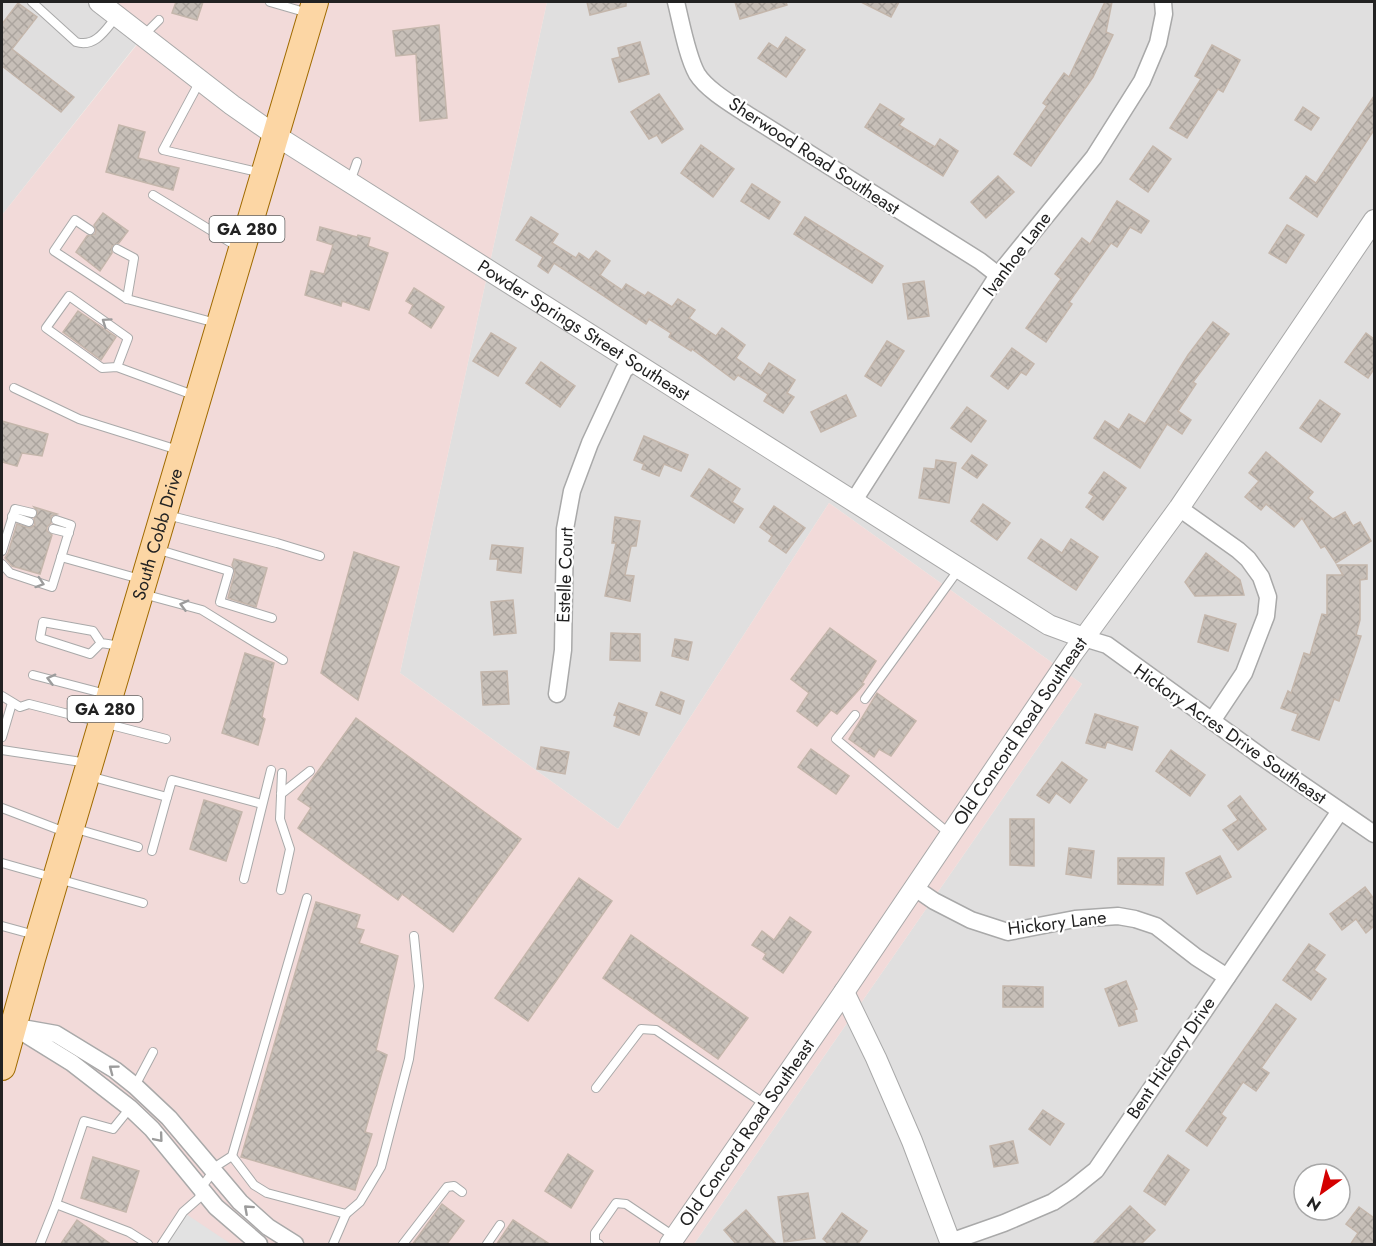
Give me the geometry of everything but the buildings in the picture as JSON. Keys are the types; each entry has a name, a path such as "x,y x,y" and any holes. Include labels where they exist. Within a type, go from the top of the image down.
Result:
{"main road":[{"name":"South Cobb Drive","path":"2,1067 7,1025 39,936 110,695 112,645 142,586 313,8"}],"street":[{"name":"Powder Springs Street Southeast","path":"99,2 275,135 1049,625 1084,638"},
{"name":"Sherwood Road Southeast","path":"676,2 686,41 698,74 719,95 980,261 998,275"},
{"name":"Ivanhoe Lane","path":"853,502 998,275 1094,157 1142,81 1158,43 1164,14 1163,2"},
{"name":"Old Concord Road Southeast","path":"673,1241 1084,638 1179,508 1374,220"},
{"name":"Estelle Court","path":"557,694 563,650 564,529 572,491 590,443 624,370 633,363"},
{"path":"1179,508 1248,559 1261,577 1268,597 1266,616 1244,673 1212,721"},
{"name":"Hickory Acres Drive Southeast","path":"1084,638 1107,645 1374,834"},
{"name":"Bent Hickory Drive","path":"950,1243 1053,1202 1096,1170 1169,1059 1340,812"},
{"name":"Hickory Lane","path":"915,888 934,902 971,920 1008,932 1076,919 1118,916 1135,919 1156,926 1196,957 1227,977"},
{"path":"844,992 896,1102 950,1243"},
{"path":"7,1025 56,1034 99,1059 135,1086 169,1118 226,1188 255,1215 295,1245"},
{"path":"7,1025 72,1063 130,1108 152,1129 216,1207 259,1245"}],"lane":[{"path":"33,2 76,42 85,45 100,36 117,16"},
{"path":"270,2 313,8"},
{"path":"143,36 159,20"},
{"path":"200,80 163,150 263,173"},
{"path":"349,182 357,162"},
{"path":"153,195 241,249"},
{"path":"90,230 75,220 54,251 127,299 219,324"},
{"path":"117,249 134,258 127,299"},
{"path":"117,367 128,338 69,296 46,328 102,368 117,367 198,397"},
{"path":"14,388 79,419 181,451"},
{"path":"163,514 320,556"},
{"path":"2,551 12,516 31,518"},
{"path":"2,564 10,573 52,587 69,533 55,525"},
{"path":"153,548 228,571 220,602 272,618"},
{"path":"62,557 202,610 283,660"},
{"path":"865,699 959,569"},
{"path":"43,622 93,631 112,645 90,654 40,638 43,622"},
{"path":"33,675 110,695"},
{"path":"2,696 20,707 29,704 166,739"},
{"path":"2,737 12,703"},
{"path":"855,715 836,739 951,835"},
{"path":"2,750 88,769 167,797"},
{"path":"244,879 271,770"},
{"path":"281,794 310,771"},
{"path":"281,890 290,849 280,819 282,773"},
{"path":"152,851 172,780 262,804"},
{"path":"2,808 70,830 138,848"},
{"path":"2,863 143,903"},
{"path":"162,1245 183,1212 199,1198 201,1188 219,1165 232,1156 307,898"},
{"path":"2,926 39,936"},
{"path":"333,1245 346,1214 360,1202 381,1167 406,1070 419,986 414,936"},
{"path":"596,1088 641,1029 656,1030 766,1105"},
{"path":"135,1086 153,1052"},
{"path":"40,1245 57,1204 84,1121 113,1130 130,1108"},
{"path":"232,1156 254,1185 267,1193 346,1214"},
{"path":"404,1245 447,1187 454,1186 462,1192"},
{"path":"599,1245 595,1242 595,1233 616,1203 626,1204 673,1241"},
{"path":"57,1204 129,1232 148,1245"},
{"path":"487,1245 500,1225"}],"shaded area":[{"path":"2,2 99,2 143,36 2,215"},
{"path":"99,2 547,2 400,673 618,829 829,503 1082,684 694,1244 2,1244 2,215 143,37"},
{"path":"547,2 1374,2 1374,1244 694,1244 1082,684 829,503 618,829 400,673"},
{"path":"183,1212 231,1244 161,1244"}]}
